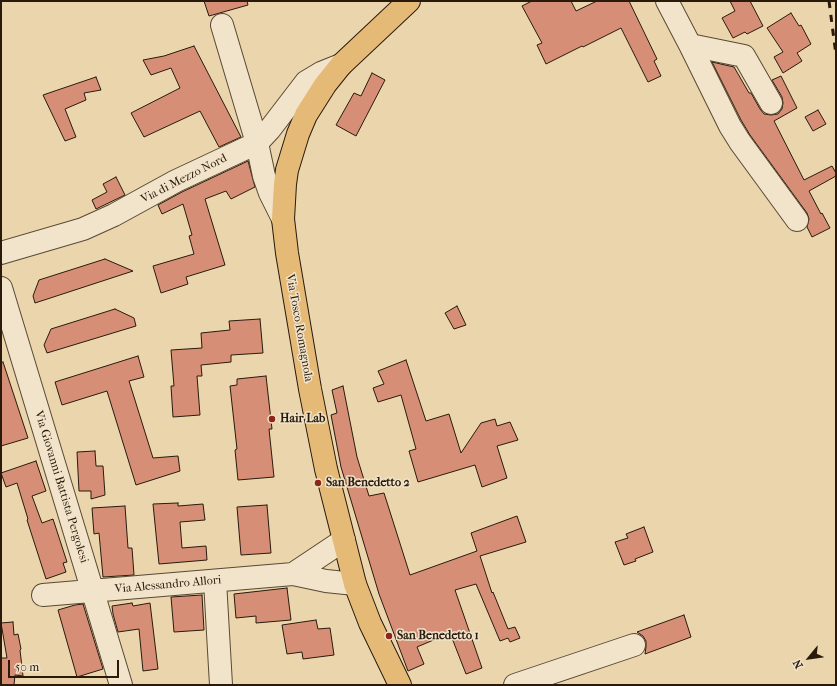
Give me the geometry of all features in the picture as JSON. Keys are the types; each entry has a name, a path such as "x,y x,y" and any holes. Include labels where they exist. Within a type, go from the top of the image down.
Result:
{"main road":[{"name":"Via Tosco Romagnola","path":"400,685 370,623 355,584 326,469 310,389 288,260 283,219 287,170 298,134 306,115 325,85 341,65 409,1"}],"street":[{"path":"667,1 730,126 797,220"},
{"path":"222,25 257,142 264,176 270,193 283,219"},
{"path":"690,45 744,56 771,102"},
{"name":"Via di Mezzo Nord","path":"1,253 83,229 114,215 176,181 257,142 270,129 306,82 321,72 341,65"},
{"name":"Via Giovanni Battista Pergolesi","path":"1,288 121,685"},
{"name":"Via Alessandro Allori","path":"293,574 344,540"},
{"name":"Via Alessandro Allori","path":"43,595 293,574 326,581 355,584"},
{"path":"214,581 221,685"},
{"path":"515,685 634,645"}],"building":[{"path":"204,1 247,1 248,5 209,16"},
{"path":"532,1 571,1 576,11 597,1 629,1 657,59 654,61 661,76 648,82 621,28 546,64 537,45 542,43 522,6"},
{"path":"730,1 750,1 763,26 747,34 745,32 733,38 722,18 735,11"},
{"path":"791,13 799,26 801,25 811,44 797,53 802,61 783,73 774,57 783,52 767,28"},
{"path":"194,46 241,137 219,147 200,111 144,137 131,113 180,88 171,68 151,75 143,60 164,56"},
{"path":"712,62 734,67 749,93 751,93 764,114 778,114 782,109 782,97 772,80 781,76 797,108 774,121 804,180 832,166 836,173 836,176 809,191 830,228 812,237 807,227 809,219 807,213 750,135"},
{"path":"372,73 385,80 356,136 336,125 354,93 361,96"},
{"path":"96,77 101,90 84,93 86,100 65,109 76,137 65,141 43,95"},
{"path":"818,110 826,124 813,131 805,117"},
{"path":"248,161 255,187 231,199 226,191 205,199 225,265 186,277 188,284 161,293 153,266 194,254 189,236 192,235 183,204 162,214 158,205"},
{"path":"116,177 125,195 96,209 92,200 107,192 103,184"},
{"path":"105,259 133,271 35,303 33,296 39,280"},
{"path":"457,306 466,325 454,329 445,313"},
{"path":"115,309 134,318 136,326 47,353 44,345 51,329"},
{"path":"260,319 263,353 231,355 231,362 201,365 202,376 197,376 200,415 173,417 171,386 174,386 171,350 202,348 201,333 230,330 229,321"},
{"path":"138,356 144,377 129,381 153,458 178,456 180,471 136,485 107,391 62,405 55,382"},
{"path":"406,360 426,421 449,414 461,453 481,423 495,419 497,426 510,422 518,440 497,446 507,478 482,487 475,465 418,482 409,451 416,449 401,395 378,402 373,388 384,384 378,371"},
{"path":"3,362 28,438 1,446 1,363"},
{"path":"266,376 272,429 269,429 274,477 238,480 235,450 237,449 230,386 237,385 237,379"},
{"path":"343,386 357,457 369,496 384,493 410,575 477,551 471,533 517,516 526,542 480,556 492,593 493,592 508,629 515,627 520,638 510,642 508,638 500,641 476,584 455,590 482,668 466,674 450,633 417,647 424,664 408,671 379,594 341,467 331,415 337,413 332,390"},
{"path":"95,451 96,466 103,466 105,495 91,499 91,491 79,491 77,452"},
{"path":"36,461 46,491 32,496 42,523 53,519 67,562 63,563 66,572 46,579 17,483 6,487 1,473"},
{"path":"178,503 178,506 203,504 205,520 180,522 182,548 206,546 207,560 159,564 153,504"},
{"path":"267,505 271,553 241,555 237,507"},
{"path":"125,506 128,548 132,548 134,575 103,577 99,533 94,534 92,508"},
{"path":"644,527 653,552 635,559 636,561 624,565 615,542 628,538 626,534"},
{"path":"287,588 291,620 256,623 256,616 236,618 234,594"},
{"path":"202,595 204,630 174,632 171,597"},
{"path":"132,603 133,606 150,603 158,669 143,671 139,629 118,632 112,606"},
{"path":"83,604 103,669 77,677 58,610"},
{"path":"684,615 691,637 645,654 646,641 643,636 637,632"},
{"path":"316,620 318,629 330,628 334,655 303,659 302,652 287,654 282,625"},
{"path":"13,622 14,635 18,634 21,649 23,676 15,675 14,685 1,685 1,658 7,658 1,623"}],"railway":[{"path":"829,1 836,55"}],"place":[{"name":"Hair Lab","path":"272,419"},
{"name":"San Benedetto 2","path":"318,483"},
{"name":"San Benedetto 1","path":"389,636"}]}
